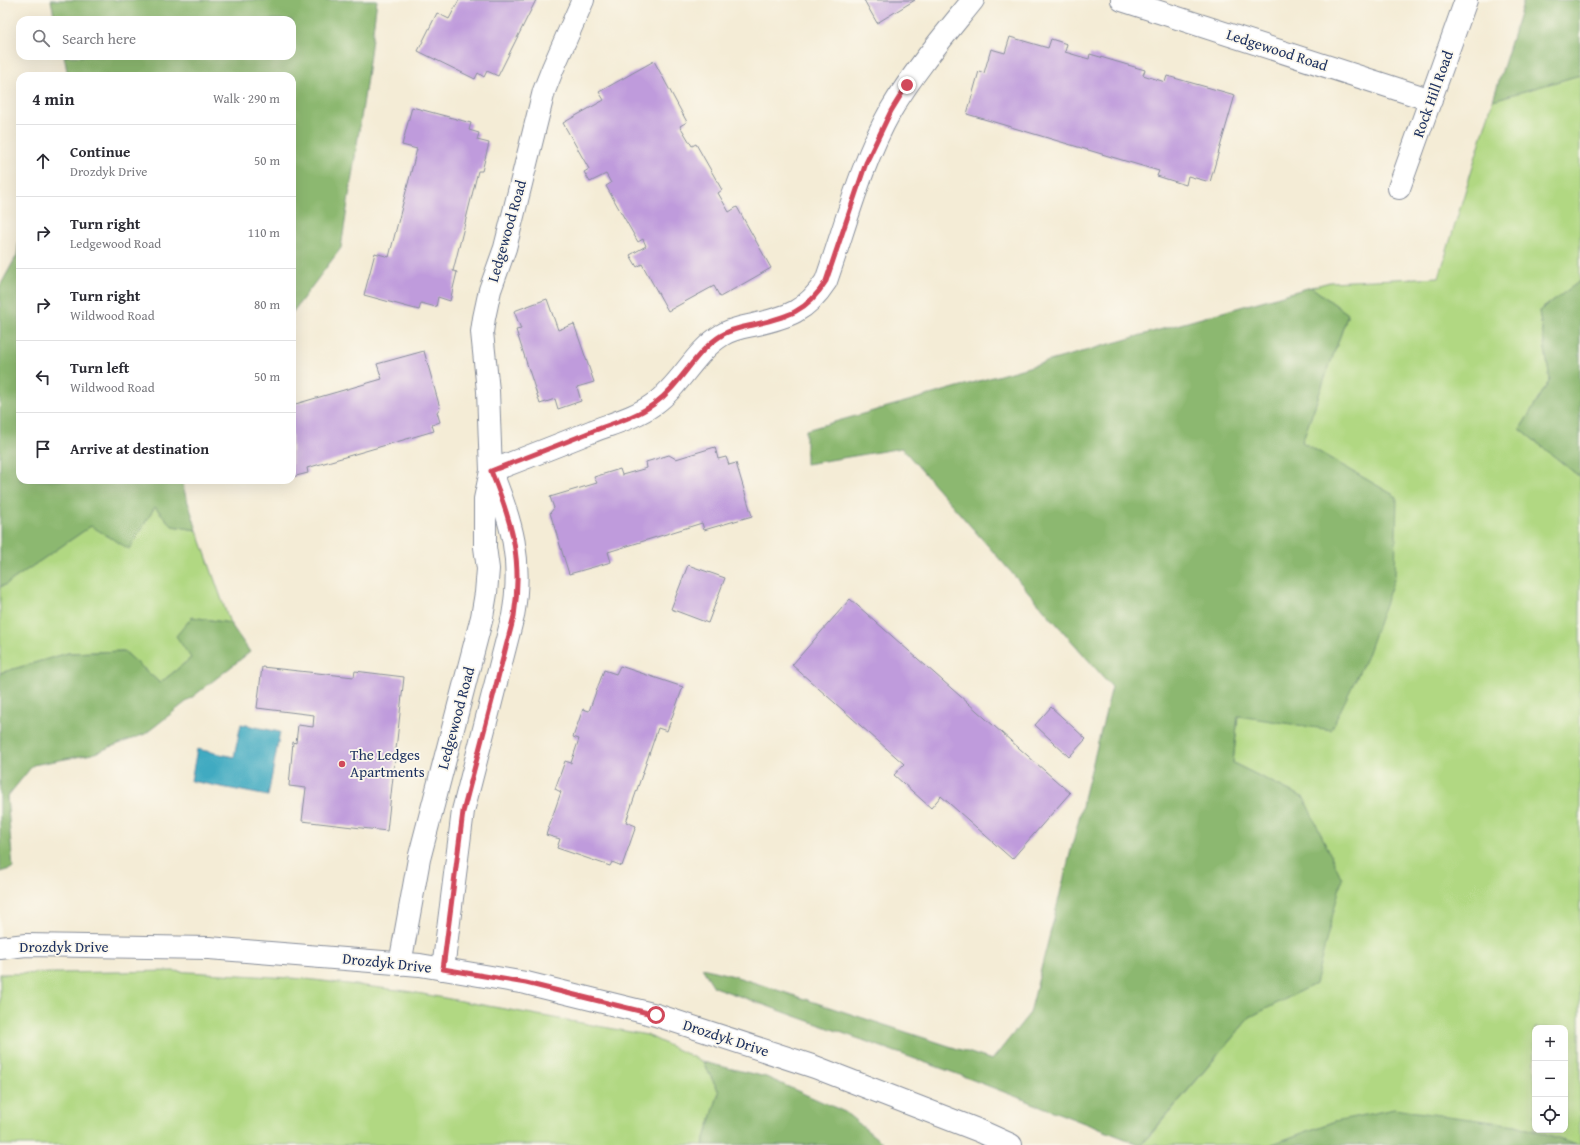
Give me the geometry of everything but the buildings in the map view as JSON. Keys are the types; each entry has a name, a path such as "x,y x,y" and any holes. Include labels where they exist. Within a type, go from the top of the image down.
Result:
{"street":[{"name":"Ledgewood Road","path":"400,964 419,860 483,611 486,593 488,569 485,546 485,499 491,471 488,391 482,332 486,305 505,248 544,92 556,61 584,0"},
{"path":"491,471 641,413 668,393 699,354 711,342 723,334 740,328 779,319 795,312 809,303 826,281 866,163 891,111 925,60 973,0"},
{"name":"Ledgewood Road","path":"1122,0 1431,100"},
{"name":"Rock Hill Road","path":"1399,188 1466,0"},
{"name":"Ledgewood Road","path":"443,969 463,812 514,616 517,596 517,556 513,535 501,495 491,471"},
{"name":"Drozdyk Drive","path":"0,948 26,945 209,948 400,964 443,969 526,983 656,1015 815,1067 980,1131 1010,1145"}],"green space":[{"path":"51,0 377,0 365,92 341,248 296,308 296,72 67,72 65,60 296,60 296,16 54,16"},
{"path":"1524,0 1580,0 1580,75 1493,100"},
{"path":"1580,75 1580,281 1539,311 1550,380 1520,429 1580,477 1580,1145 1572,1144 1540,1133 1568,1133 1568,1025 1532,1025 1532,1130 1516,1125 1335,1121 1270,1145 1142,1145 1250,1017 1315,984 1304,798 1233,763 1238,716 1397,497 1302,442 1348,314 1311,287 1330,282 1439,277 1493,100"},
{"path":"16,257 16,484 184,484 183,487 197,530 172,526 155,507 129,549 91,526 0,587 0,286"},
{"path":"1580,281 1580,477 1520,429 1550,380 1539,311"},
{"path":"1311,287 1348,314 1302,442 1397,497 1395,576 1366,658 1331,730 1238,716 1233,763 1304,798 1342,879 1315,984 1250,1017 1141,1145 960,1075 714,987 702,968 734,976 992,1060 1030,1013 1112,687 902,448 806,464 806,430"},
{"path":"155,507 172,526 197,530 230,623 192,617 191,658 160,683 124,651 68,653 0,673 0,587 91,526"},
{"path":"192,617 230,623 250,652 145,734 92,754 33,765 7,797 13,868 0,872 0,673 68,653 124,651 160,683 191,658 176,636"},
{"path":"172,971 306,979 406,991 647,1035 703,1062 719,1092 703,1145 0,1145 0,974"},
{"path":"703,1062 766,1077 845,1112 885,1145 703,1145 719,1092"},
{"path":"1394,1109 1516,1125 1532,1130 1532,1133 1540,1133 1576,1145 1270,1145 1335,1121"}],"water":[{"path":"241,724 280,732 268,796 191,781 197,749 234,757"}],"place":[{"name":"The Ledges Apartments","path":"342,764"}],"route":[{"path":"656,1015 526,983 443,969 463,812 514,616 517,596 517,556 513,535 501,495 491,471 641,413 668,393 699,354 711,342 723,334 740,328 779,319 795,312 809,303 826,281 866,163 891,111 907,85"}]}
